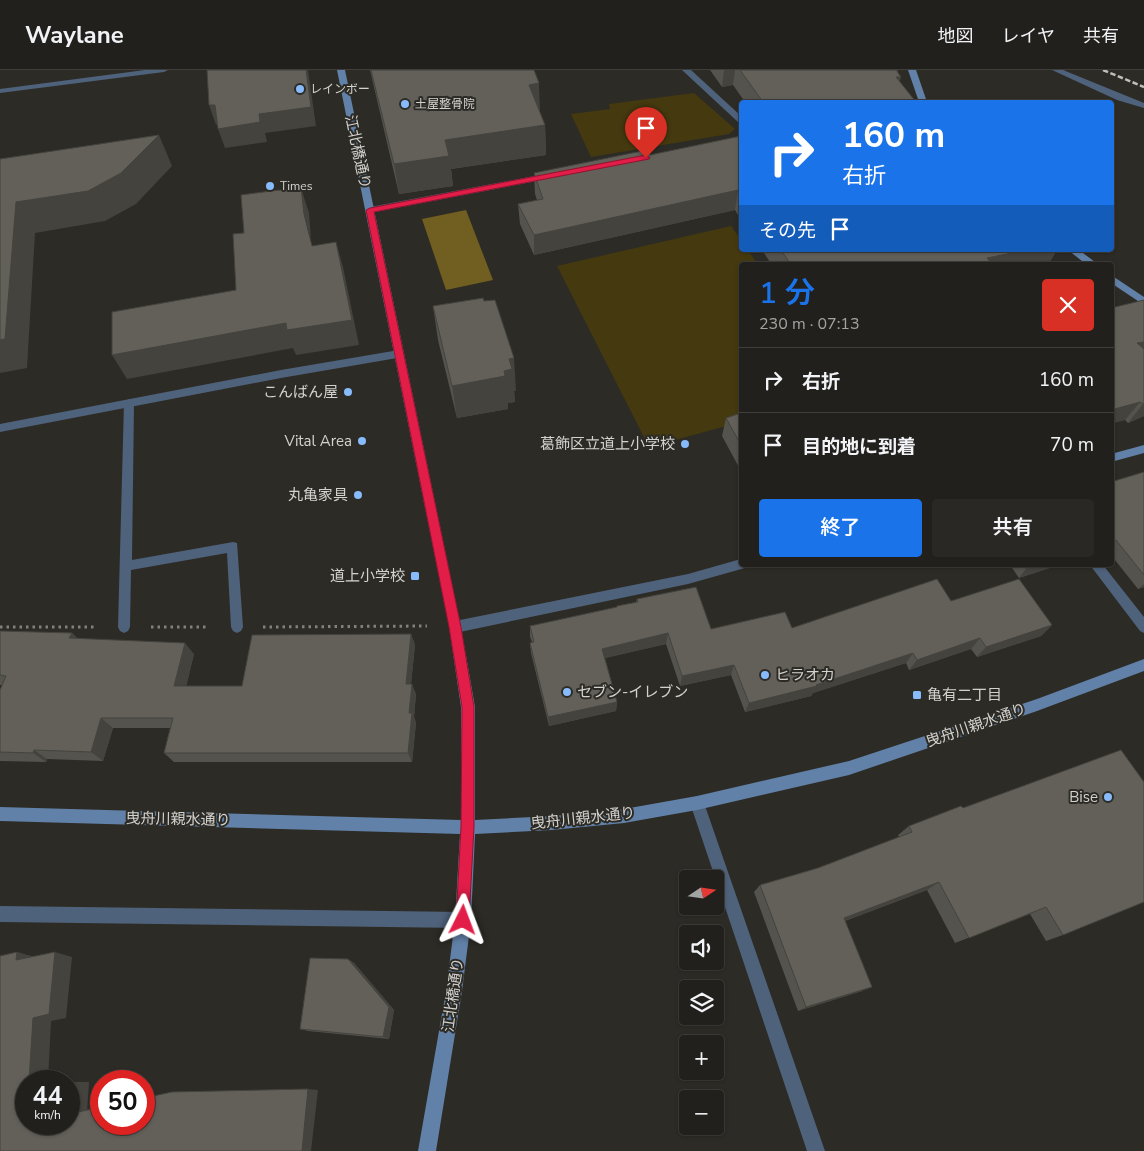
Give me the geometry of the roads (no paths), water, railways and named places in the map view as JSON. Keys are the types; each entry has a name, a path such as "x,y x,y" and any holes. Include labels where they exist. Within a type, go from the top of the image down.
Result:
{"main road":[{"name":"江北橋通り","path":"341,70 455,627 468,707 468,827 463,920 454,992 426,1151"},
{"path":"912,70 922,100"},
{"path":"1076,252 1090,262"},
{"path":"1114,280 1144,302"},
{"path":"1114,457 1144,449"},
{"name":"曳舟川親水通り","path":"0,814 468,827 624,816 697,803 849,768 1037,705 1144,665"}],"street":[{"path":"0,91 164,70"},
{"path":"686,70 739,118"},
{"path":"1056,70 1120,98 1144,106"},
{"path":"370,210 555,175"},
{"path":"0,428 400,354"},
{"path":"124,628 129,403"},
{"path":"126,566 234,547 238,627"},
{"path":"455,627 688,579 739,565"},
{"path":"1098,567 1144,627"},
{"path":"697,803 816,1151"},
{"path":"0,914 463,920"}],"railway":[{"path":"1103,70 1144,87"}],"place":[{"name":"レインボー","path":"300,89"},
{"name":"土屋整骨院","path":"405,104"},
{"name":"Times","path":"270,186"},
{"name":"こんばん屋","path":"348,392"},
{"name":"Vital Area","path":"362,441"},
{"name":"葛飾区立道上小学校","path":"685,444"},
{"name":"丸亀家具","path":"358,495"},
{"name":"道上小学校","path":"415,576"},
{"name":"ヒラオカ","path":"765,675"},
{"name":"セブン-イレブン","path":"567,692"},
{"name":"亀有二丁目","path":"917,695"},
{"name":"Bise","path":"1108,797"}]}
